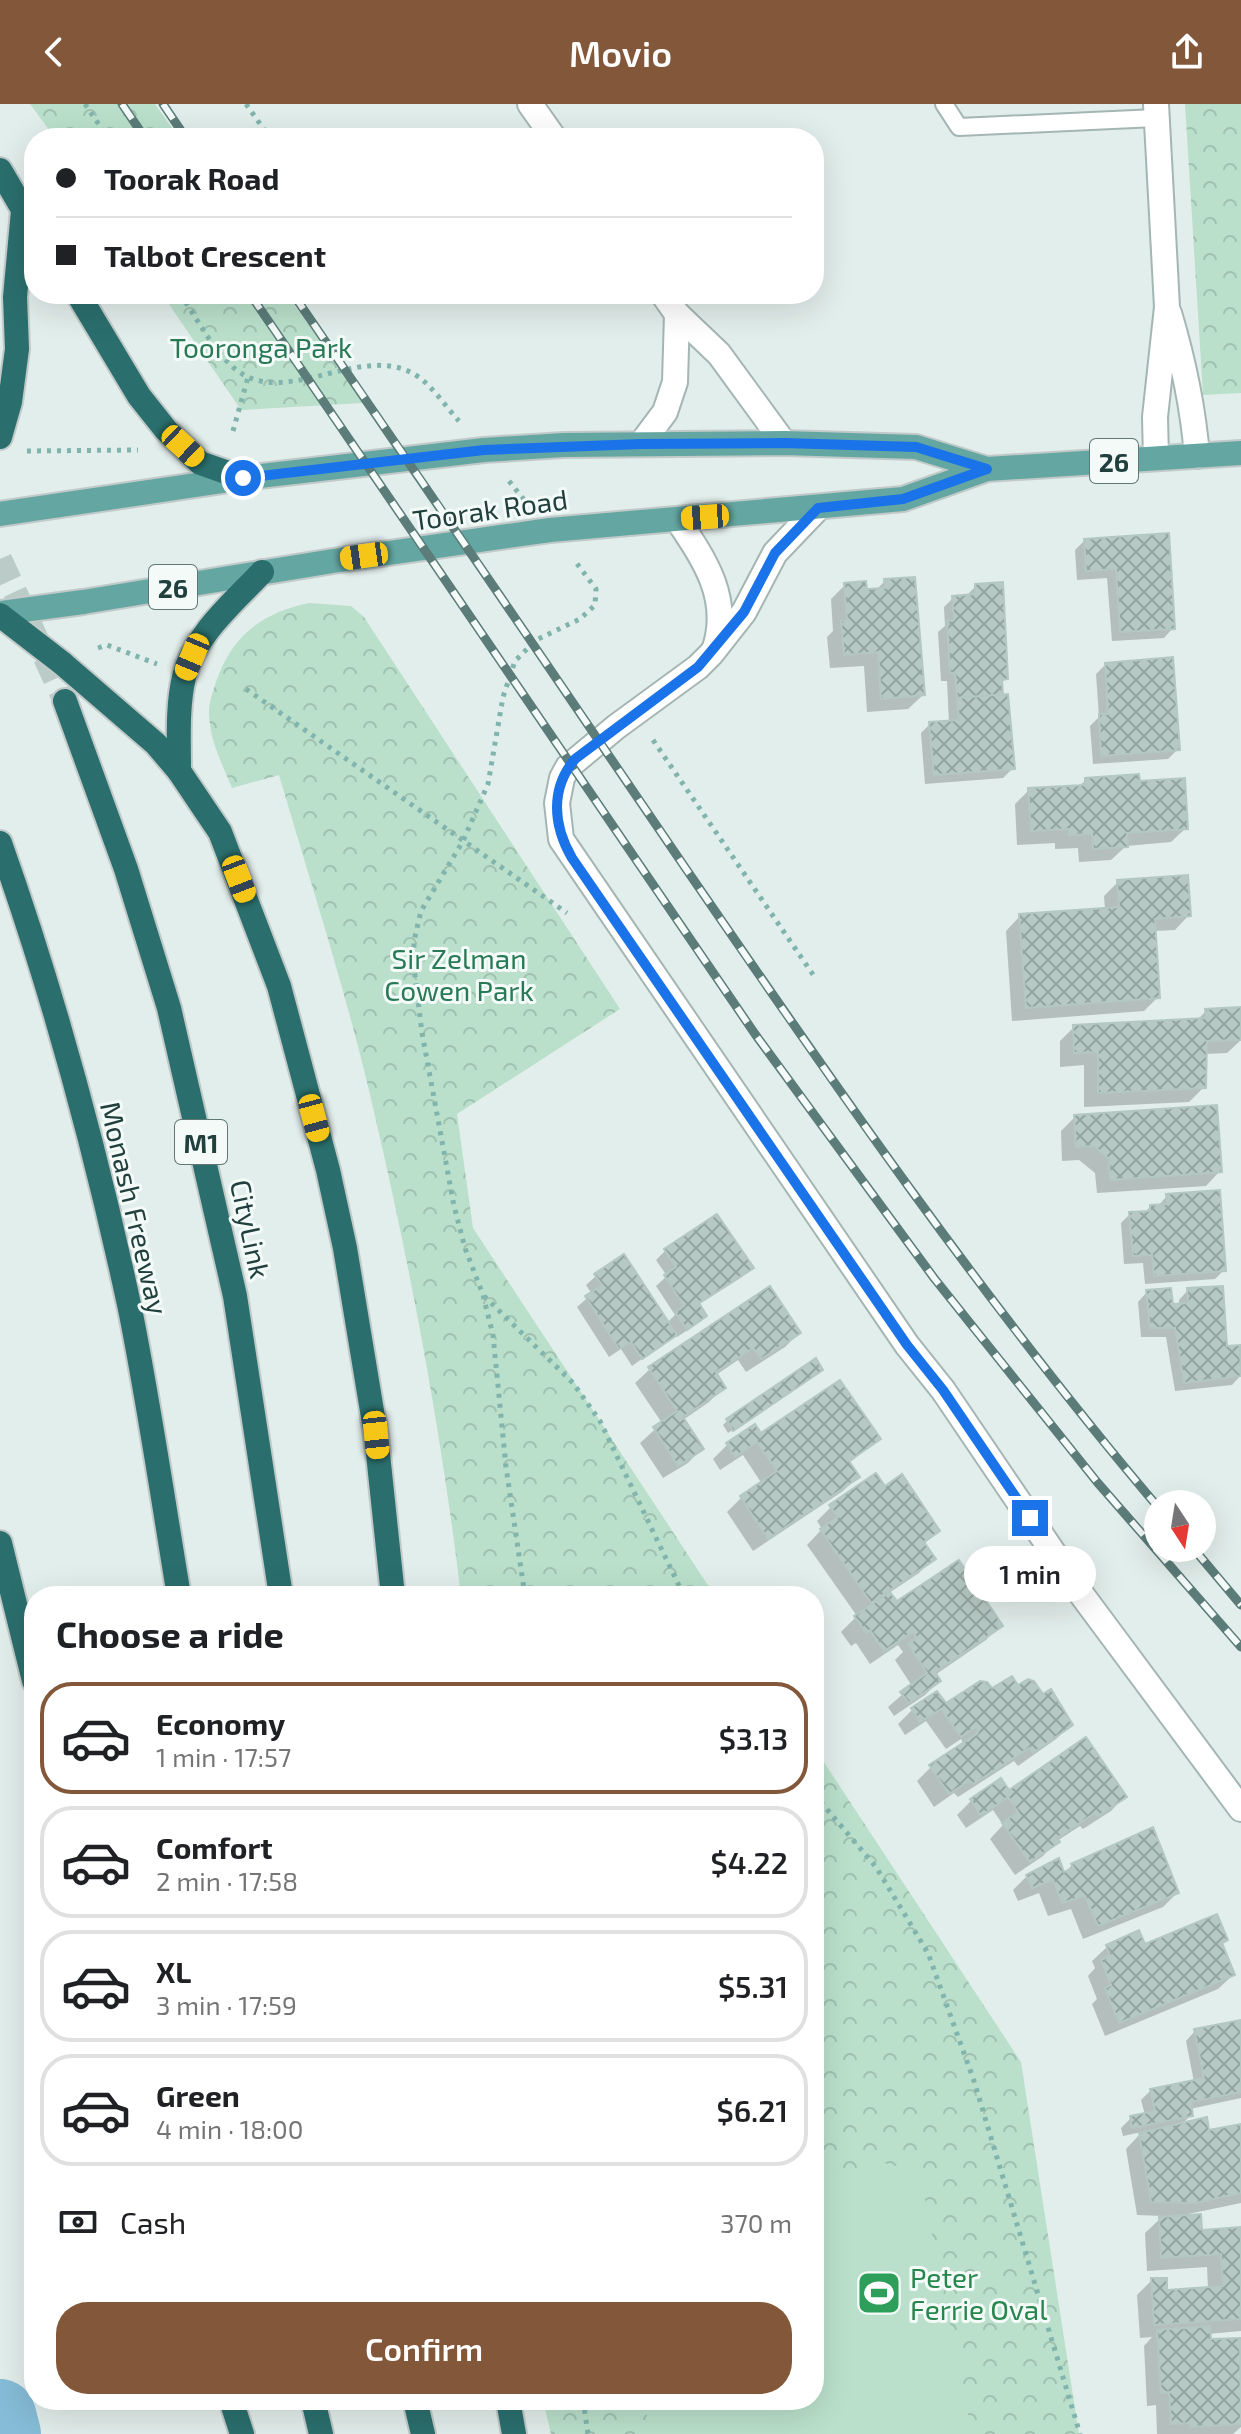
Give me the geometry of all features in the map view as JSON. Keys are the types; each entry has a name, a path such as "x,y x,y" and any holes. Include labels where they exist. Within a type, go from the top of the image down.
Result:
{"highway":[{"path":"0,170 24,211"},
{"path":"1,433 10,402 17,349 15,297 24,247"},
{"path":"84,304 139,396 166,430 200,463 243,478"},
{"path":"179,771 180,699 188,666 212,626 262,572"},
{"path":"0,614 132,720 179,771 220,832 279,986 328,1170 348,1264 376,1435 392,1586"},
{"name":"CityLink","path":"65,701 126,869 169,1008 235,1296 279,1586"},
{"name":"Monash Freeway","path":"0,843 58,1019 100,1183 132,1324 177,1586"},
{"path":"0,1543 24,1640"},
{"path":"234,2410 242,2434"},
{"path":"315,2410 321,2434"},
{"path":"417,2410 423,2434"},
{"path":"510,2410 514,2434"}],"main road":[{"name":"Toorak Road","path":"0,514 243,478 484,450 784,443 916,447 987,469"},
{"name":"Toorak Road","path":"0,614 550,530 903,499 987,469 1241,453"}],"street":[{"path":"530,104 547,128"},
{"path":"1156,111 1167,307 1155,408 1156,458"},
{"path":"670,304 719,354 784,443"},
{"path":"1167,307 1183,359 1194,413 1197,456"},
{"path":"641,444 665,412 675,382 677,314"},
{"path":"818,508 775,553 744,612 715,650 698,667 634,713 568,767 562,778 557,803 561,839 1082,1595 1241,1809"},
{"path":"677,519 703,559 716,589 721,621 715,650"}],"lane":[{"path":"944,104 959,127 1156,111"}],"path":[{"path":"85,104 101,128"},
{"path":"246,104 263,128"},
{"path":"187,304 222,355 248,377 271,383 366,367 396,368 423,380 596,589 597,601 593,608 580,619 536,640 515,661 503,697 488,784 463,841 421,911 414,941 422,1033 454,1206 493,1335 508,1480 524,1586"},
{"path":"233,431 248,377"},
{"path":"23,451 138,450"},
{"path":"99,647 107,645 167,667"},
{"path":"246,689 567,913"},
{"path":"634,713 814,976"},
{"path":"483,1295 573,1383 600,1421 679,1586"},
{"path":"824,1806 876,1867 928,1953 978,2096 1080,2434"},
{"path":"584,2410 588,2434"}],"green space":[{"path":"30,104 155,104 172,128 48,128"},
{"path":"1185,104 1241,104 1241,393 1203,395"},
{"name":"Tooronga Park","path":"169,304 294,304 363,403 241,410"},
{"name":"Sir Zelman Cowen Park","path":"309,603 351,606 364,617 620,1009 457,1114 473,1228 708,1586 460,1586 436,1418 403,1242 367,1081 331,949 279,775 232,788 211,732 211,698 231,651 263,620"},
{"path":"824,1762 1021,2062 1079,2434 551,2434 545,2410 824,2410"},
{"name":"Peter Ferrie Oval","path":"884,2163 904,2168 922,2185 972,2434 651,2434 645,2410 824,2410 824,2178"}],"building":[{"path":"1169,533 1175,629 1120,632 1116,569 1086,571 1084,539"},
{"path":"915,577 925,695 881,699 878,652 844,655 841,621 847,620 844,583 866,581 867,589 885,588 884,579"},
{"path":"1003,582 1008,679 1002,680 1003,695 957,698 955,673 950,673 947,621 954,620 952,596 975,594 975,584"},
{"path":"1173,657 1180,750 1101,756 1099,714 1108,714 1105,663"},
{"path":"1008,694 1015,769 934,775 929,722 959,720 957,698"},
{"path":"1139,774 1140,781 1185,778 1188,829 1127,833 1128,847 1093,849 1092,834 1069,835 1069,829 1031,831 1028,788 1085,785 1085,778"},
{"path":"1188,875 1191,916 1155,919 1160,998 1026,1008 1019,914 1119,907 1117,880"},
{"path":"1241,1007 1241,1040 1207,1041 1206,1088 1098,1093 1098,1052 1074,1053 1073,1025 1206,1018 1205,1009"},
{"path":"1217,1105 1222,1172 1110,1180 1109,1159 1094,1146 1076,1147 1074,1115"},
{"path":"1220,1190 1226,1271 1154,1276 1152,1255 1133,1256 1129,1212 1150,1211 1150,1205 1167,1204 1166,1194"},
{"path":"717,1214 754,1268 699,1303 707,1316 687,1330 675,1312 684,1306 664,1275 676,1267 664,1249"},
{"path":"624,1254 677,1335 642,1359 631,1342 619,1349 585,1296 602,1285 594,1274"},
{"path":"770,1286 801,1333 761,1359 753,1348 716,1372 726,1388 683,1417 704,1449 678,1466 653,1427 677,1411 648,1367"},
{"path":"1223,1286 1227,1346 1240,1345 1241,1376 1184,1383 1175,1328 1150,1328 1146,1290 1171,1288 1173,1304 1188,1303 1187,1288"},
{"path":"816,1358 823,1370 733,1431 726,1419"},
{"path":"840,1380 881,1439 849,1461 860,1477 768,1539 740,1496 777,1471 757,1442 735,1457 726,1443 755,1424 761,1433"},
{"path":"876,1473 885,1486 902,1474 940,1531 924,1542 936,1559 871,1603 820,1529 838,1517 829,1505"},
{"path":"959,1560 1003,1626 935,1672 941,1681 909,1703 900,1692 927,1673 908,1644 917,1638 913,1632 884,1651 870,1630 866,1633 854,1616 890,1592 897,1601"},
{"path":"1012,1676 1018,1685 1028,1679 1034,1681 1043,1694 1051,1689 1073,1725 1033,1753 1029,1748 973,1784 969,1781 949,1794 929,1765 978,1733 976,1727 961,1737 941,1709 920,1722 911,1708 937,1691 946,1703 980,1681 987,1682 992,1688"},
{"path":"1086,1737 1127,1797 1057,1838 1060,1842 1030,1862 1002,1823 1018,1812 1008,1797 981,1816 970,1799 1001,1778 1009,1790"},
{"path":"1153,1827 1179,1893 1098,1926 1085,1896 1062,1903 1053,1880 1032,1888 1026,1875 1059,1858 1064,1872 1074,1868 1071,1864"},
{"path":"1217,1914 1228,1940 1222,1943 1235,1975 1119,2023 1105,1988 1111,1985 1101,1960 1110,1956 1106,1945 1139,1930 1145,1944"},
{"path":"1241,2020 1241,2092 1191,2102 1193,2116 1132,2128 1130,2116 1155,2111 1150,2089 1204,2078 1194,2029"},
{"path":"1207,2117 1209,2130 1241,2124 1241,2193 1195,2203 1151,2202 1139,2133"},
{"path":"1201,2214 1202,2230 1241,2227 1241,2319 1154,2325 1151,2278 1167,2278 1167,2290 1223,2286 1221,2254 1161,2258 1159,2217"},
{"path":"1210,2326 1211,2339 1240,2338 1241,2424 1190,2427 1190,2423 1171,2424 1169,2392 1161,2393 1157,2330"}],"waterway":[{"path":"0,2415 5,2434"}],"tunnel":[{"path":"0,559 65,701"}],"railway":[{"path":"122,104 138,128"},
{"path":"163,104 179,128"},
{"path":"257,304 755,1034 934,1278 1097,1482 1241,1647"},
{"path":"300,304 853,1110 971,1272 1144,1490"},
{"path":"1205,1562 1241,1605"}],"place":[{"name":"Peter Ferrie Oval","path":"879,2293"}],"route":[{"path":"243,478 484,450 641,444 784,443 916,447 987,469 903,499 818,508 775,553 744,612 711,654 568,767 559,789 557,819 561,839 572,858 907,1345 943,1390 1030,1518"}]}
